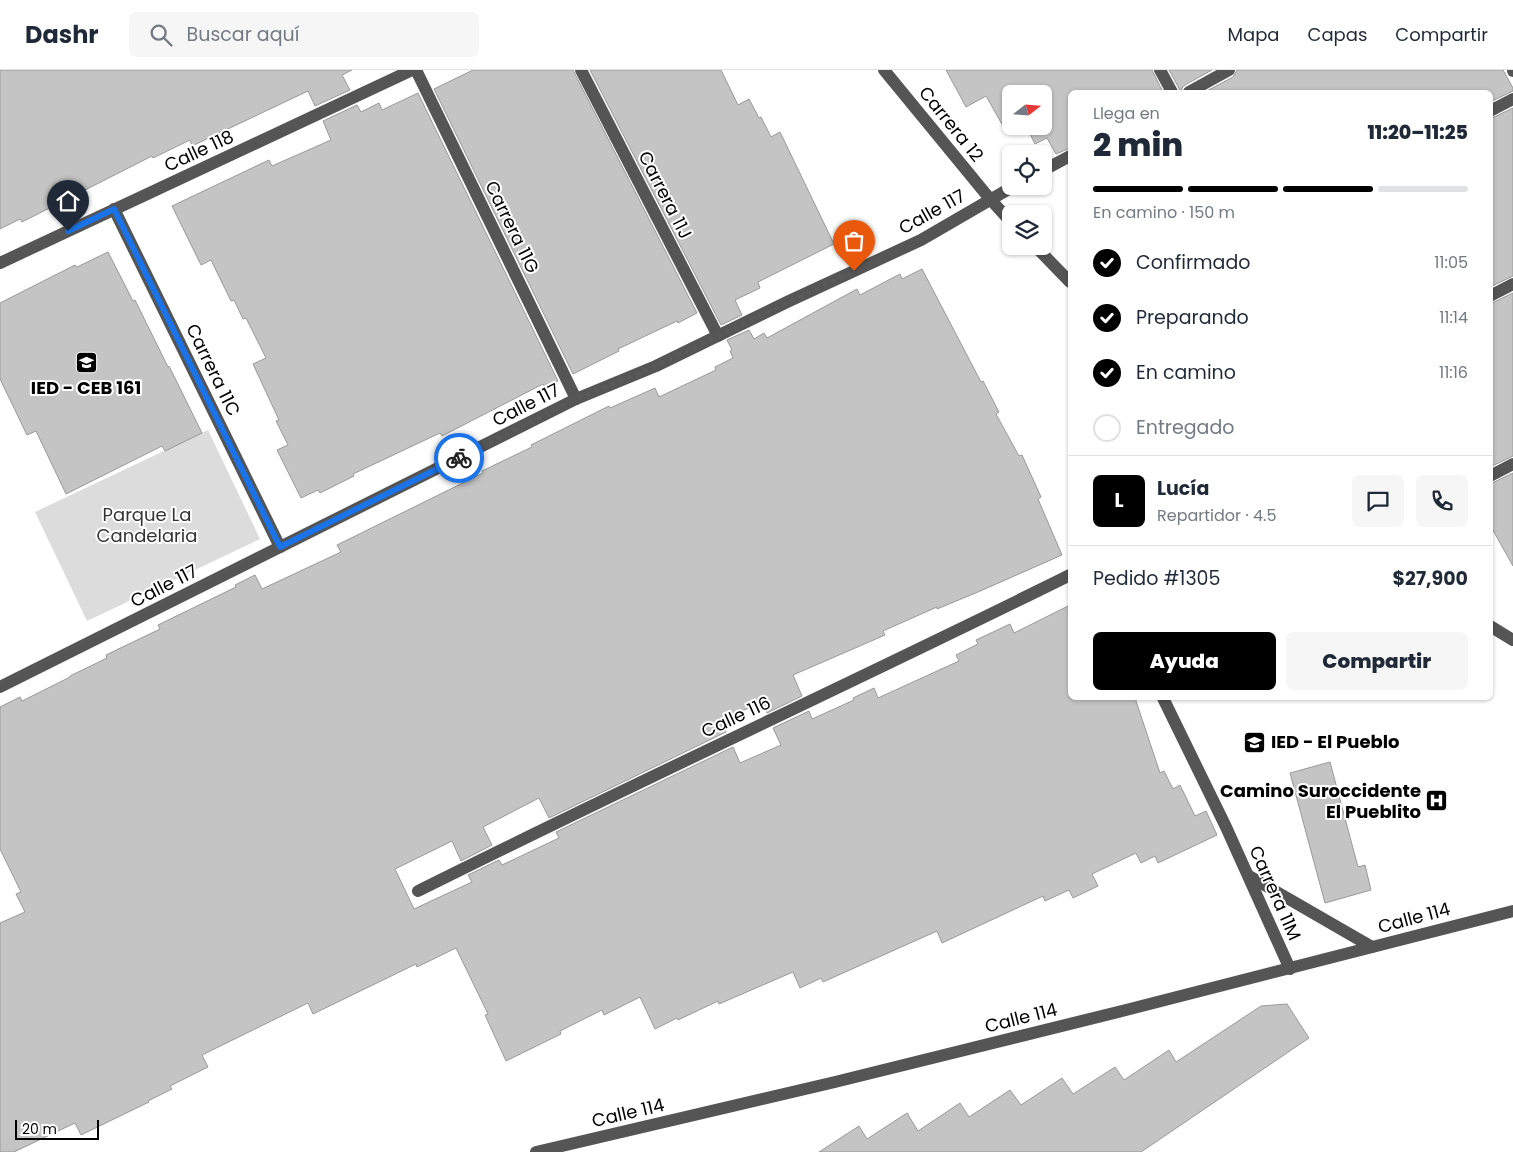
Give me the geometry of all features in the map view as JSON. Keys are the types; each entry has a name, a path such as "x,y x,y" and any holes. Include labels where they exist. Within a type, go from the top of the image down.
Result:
{"street":[{"name":"Calle 118","path":"0,263 412,70"},
{"name":"Carrera 11G","path":"416,70 576,399"},
{"name":"Carrera 11J","path":"581,70 718,336"},
{"name":"Carrera 12","path":"884,70 1002,212"},
{"path":"1160,70 1171,90"},
{"path":"1193,90 1229,70"},
{"path":"1493,110 1513,99"},
{"path":"1052,166 1068,157"},
{"name":"Calle 117","path":"0,687 576,399 656,366 921,240 1002,192"},
{"name":"Carrera 11C","path":"114,209 280,547"},
{"path":"1044,255 1068,280"},
{"path":"1493,294 1513,284"},
{"path":"1493,474 1513,464"},
{"name":"Calle 116","path":"418,891 572,815 939,640 1068,575"},
{"path":"1493,628 1513,640"},
{"name":"Carrera 11M","path":"1164,700 1249,876 1290,969"},
{"path":"1249,876 1372,947"},
{"name":"Calle 114","path":"536,1152 845,1079 1290,969 1513,911"}],"green space":[{"name":"Parque La Candelaria","path":"208,430 260,539 87,621 35,512"}],"building":[{"path":"0,70 352,70 342,75 350,90 315,106 308,91 192,146 190,140 153,158 152,156 22,222 20,219 0,229"},
{"path":"473,70 573,70 697,313 618,349 619,351 573,374 434,89"},
{"path":"590,70 721,70 738,105 749,99 771,137 780,132 834,244 758,282 760,288 735,300 742,315 721,325"},
{"path":"946,70 1152,70 1162,90 1068,90 1068,149 1056,154 1047,138 1035,144 1030,135 1052,135 1052,85 1002,85 1002,124 986,96 966,107"},
{"path":"1169,70 1212,70 1185,85 1180,90"},
{"path":"1237,70 1503,70 1513,91 1493,101 1493,90 1209,90 1233,77"},
{"path":"418,93 558,381 545,388 543,384 442,436 440,433 353,474 354,476 320,493 318,490 301,498 277,450 288,445 276,421 279,420 253,364 266,358 246,318 243,319 234,300 231,301 211,260 201,265 172,206 269,160 272,166 331,140 323,121 357,105 361,112 379,103 382,110"},
{"path":"1513,108 1513,276 1493,286 1493,118"},
{"name":"IED - CEB 161","path":"108,252 133,301 135,300 202,433 165,451 162,446 66,494 36,431 27,435 0,379 0,303 75,265 77,267"},
{"path":"922,269 981,382 983,381 999,412 996,414 1019,456 1022,455 1041,497 1038,499 1062,555 883,631 885,635 793,675 802,696 767,713 761,702 721,721 726,732 549,818 539,798 483,827 492,845 461,861 452,841 395,869 414,909 472,882 468,875 499,860 502,865 559,838 556,832 733,747 740,763 781,745 773,728 809,711 812,719 854,700 853,698 874,688 878,698 959,661 956,655 978,644 976,640 1010,624 1014,633 1068,606 1068,700 1136,700 1160,773 1164,771 1173,789 1180,785 1195,816 1206,811 1217,835 1158,863 1155,856 1141,863 1136,853 1092,874 1098,886 1073,898 1069,890 1045,901 1043,896 942,943 937,931 823,982 821,978 800,988 793,972 719,1004 718,1001 655,1029 640,997 604,1015 602,1010 560,1031 561,1034 506,1061 485,1015 488,1014 456,948 417,967 416,964 313,1014 308,1003 202,1055 208,1067 170,1086 172,1089 149,1102 81,1135 75,1123 14,1152 0,1152 0,923 25,912 16,894 21,892 0,849 0,707 20,697 22,701 107,658 106,655 160,629 158,625 236,587 235,585 255,575 262,589 341,552 337,545 483,473 482,471 609,406 610,408 655,388 659,397 716,370 715,367 733,358 730,351 732,350 727,340 749,330 754,339 764,333 767,338 857,289 860,295 900,274 902,279"},
{"path":"1513,293 1513,456 1493,466 1493,303"},
{"path":"1513,473 1513,566 1493,530 1493,483"},
{"path":"1330,762 1358,867 1365,865 1371,890 1325,903 1290,773"},
{"path":"1287,1004 1309,1038 1141,1152 819,1152 859,1126 867,1139 907,1113 918,1131 960,1103 969,1117 1010,1090 1021,1105 1062,1078 1073,1094 1115,1067 1124,1080 1169,1050 1176,1062 1261,1006"}],"way so far":[{"path":"459,458 576,399 656,366 854,271"}],"place":[{"name":"IED - CEB 161","path":"86,363"},
{"name":"IED - El Pueblo","path":"1255,742"},
{"name":"Camino Suroccidente El Pueblito","path":"1437,801"}],"route":[{"path":"68,231 114,209 280,547 459,458"}]}
